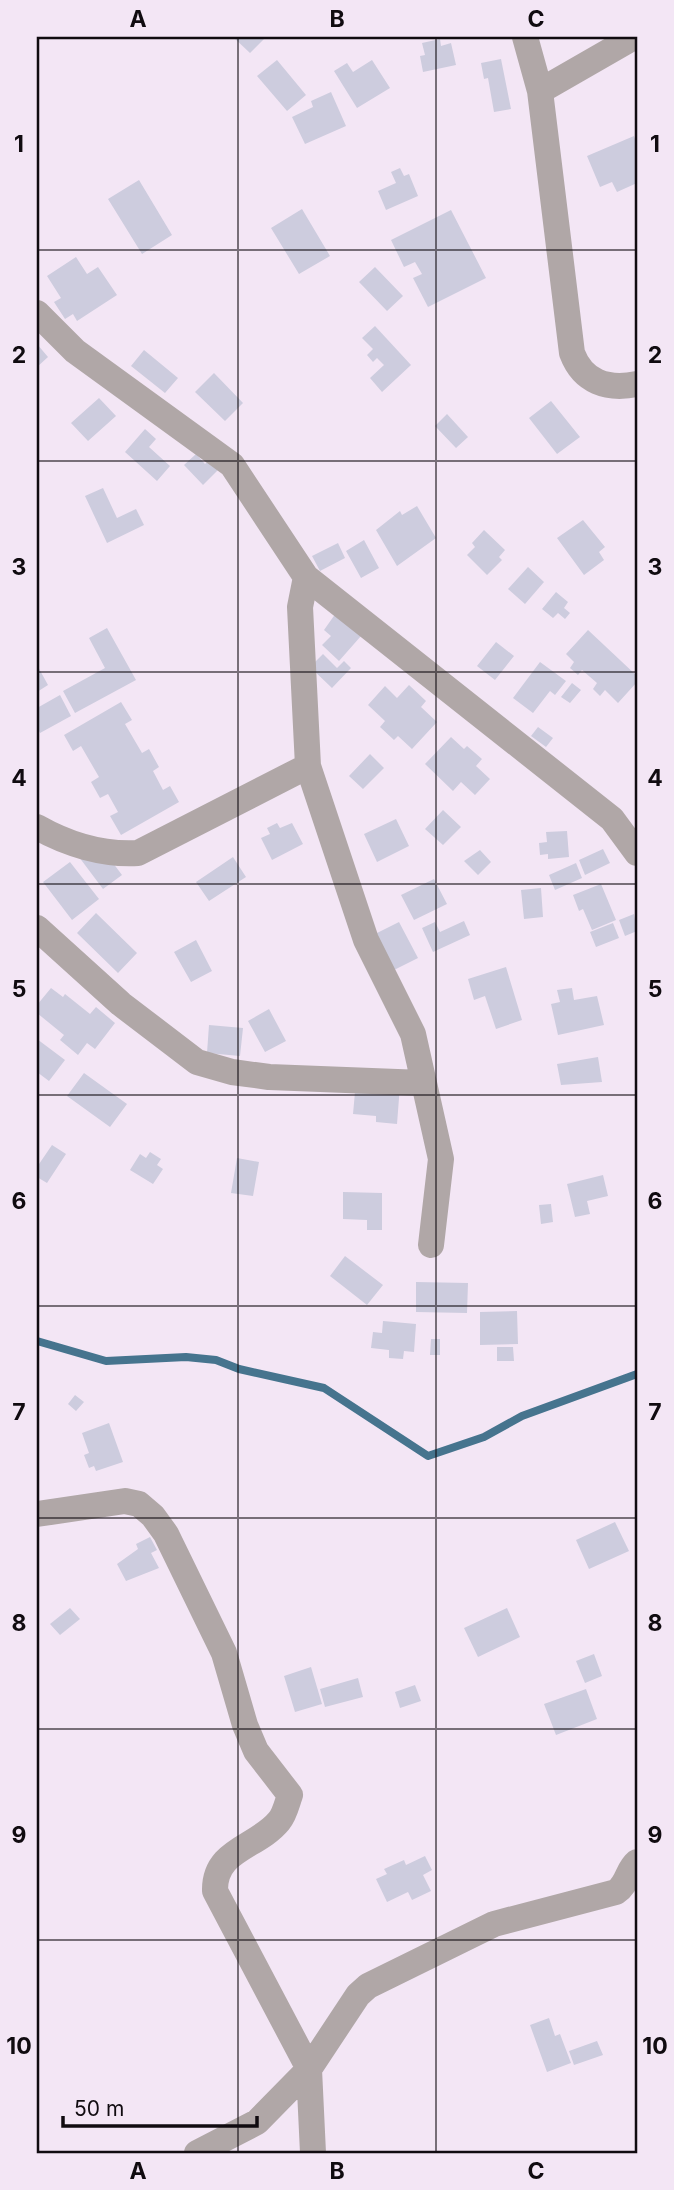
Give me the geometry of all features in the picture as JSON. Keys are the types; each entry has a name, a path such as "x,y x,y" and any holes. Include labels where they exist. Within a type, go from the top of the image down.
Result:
{"street":[{"path":"526,37 540,91 572,352 578,369 594,380 621,387 637,384"},
{"path":"540,91 634,37"},
{"path":"37,313 75,351 232,465 306,577 612,819 637,853"},
{"path":"306,577 300,607 308,766 366,940 412,1034 441,1159 431,1245"},
{"path":"37,827 76,845 113,853 138,853 308,766"},
{"path":"37,928 121,1004 197,1062 232,1072 268,1077 423,1083"},
{"path":"37,1514 125,1501 139,1504 147,1510 166,1534 224,1653 245,1725 256,1751 290,1795 279,1820 222,1863 215,1876 215,1891 309,2069 313,2153"},
{"path":"197,2153 257,2122 309,2069 358,1995 368,1986 494,1924 616,1892 625,1884 637,1862"}],"building":[{"path":"233,37 266,37 250,53"},
{"path":"440,39 441,46 451,43 456,65 423,72 420,56 425,55 422,43"},
{"path":"501,59 511,109 494,112 488,78 484,79 481,63"},
{"path":"277,60 306,95 287,111 257,76"},
{"path":"372,60 390,88 357,108 334,71 347,63 353,72"},
{"path":"331,92 346,126 305,144 292,117 313,107 311,101"},
{"path":"634,136 637,145 637,183 617,192 612,182 600,187 587,156"},
{"path":"400,168 404,176 409,174 418,196 386,210 378,191 396,183 391,172"},
{"path":"139,180 172,235 142,254 108,199"},
{"path":"302,209 330,256 299,274 271,228"},
{"path":"451,210 486,278 428,307 413,278 422,274 415,262 404,267 391,240"},
{"path":"76,257 87,274 98,267 117,295 77,321 73,314 65,319 54,302 61,298 47,276"},
{"path":"375,267 403,296 387,311 359,282"},
{"path":"375,326 411,365 382,392 370,378 384,365 377,358 373,362 367,355 373,349 362,338"},
{"path":"37,344 48,357 37,367"},
{"path":"144,350 178,378 165,393 131,366"},
{"path":"214,373 243,403 225,421 195,392"},
{"path":"99,398 116,416 88,441 71,423"},
{"path":"551,401 580,437 557,454 529,418"},
{"path":"447,414 468,437 456,448 435,426"},
{"path":"145,429 156,439 149,447 170,466 157,481 125,452"},
{"path":"196,454 205,464 210,459 219,469 203,485 184,465"},
{"path":"103,488 117,518 136,509 144,525 107,543 85,496"},
{"path":"417,506 436,538 397,566 376,530 400,511 402,515"},
{"path":"583,520 605,547 599,552 604,560 584,575 557,538"},
{"path":"484,530 505,550 499,557 502,560 487,575 467,555 475,547 472,543"},
{"path":"364,540 379,568 361,578 346,551"},
{"path":"338,543 345,558 320,571 312,556"},
{"path":"528,567 544,582 525,604 508,589"},
{"path":"556,592 568,602 564,608 570,613 565,619 558,613 553,618 542,609"},
{"path":"336,613 361,636 339,661 322,645 331,636 324,630"},
{"path":"107,628 136,680 75,713 63,691 105,668 89,638"},
{"path":"588,630 637,676 637,682 618,703 605,690 600,696 593,689 597,683 582,670 578,675 570,668 574,662 566,654"},
{"path":"496,642 514,656 495,680 477,666"},
{"path":"323,654 337,668 344,661 351,668 332,688 310,667"},
{"path":"540,662 566,681 555,695 550,691 533,713 513,698"},
{"path":"37,665 48,685 37,692"},
{"path":"572,683 581,690 570,703 561,697"},
{"path":"409,685 426,701 421,707 437,722 412,749 398,736 394,740 380,727 385,721 368,705 385,686 397,698"},
{"path":"60,695 71,716 40,733 37,727 37,708"},
{"path":"121,702 132,720 125,724 142,753 149,749 159,767 153,771 163,790 170,786 179,802 121,835 110,816 118,812 108,794 100,798 91,782 99,777 81,746 73,751 64,735"},
{"path":"538,727 553,738 546,747 531,736"},
{"path":"451,737 464,749 467,746 482,759 476,766 490,779 475,795 461,782 453,791 425,764"},
{"path":"370,754 384,768 363,789 349,776"},
{"path":"443,810 461,827 443,845 425,829"},
{"path":"396,819 409,846 377,862 364,834"},
{"path":"277,823 280,828 292,823 303,844 272,860 261,838 270,834 267,828"},
{"path":"567,831 569,857 548,859 548,854 540,855 539,843 547,842 546,832"},
{"path":"98,843 122,875 103,889 79,857"},
{"path":"603,849 610,863 585,875 579,860"},
{"path":"480,850 491,862 478,875 464,861"},
{"path":"233,857 246,877 209,901 196,882"},
{"path":"70,862 99,899 72,920 43,882"},
{"path":"576,863 582,878 555,890 549,875"},
{"path":"434,879 447,904 414,920 401,895"},
{"path":"601,884 616,920 592,930 583,909 579,911 573,895"},
{"path":"541,888 543,917 524,919 521,890"},
{"path":"96,913 137,953 118,973 77,933"},
{"path":"634,914 637,931 625,936 619,920"},
{"path":"464,921 470,935 433,952 422,928 435,922 440,932"},
{"path":"399,922 418,958 388,973 369,937"},
{"path":"613,923 619,938 596,947 590,932"},
{"path":"196,940 212,971 191,982 174,952"},
{"path":"506,967 522,1020 496,1029 485,996 474,1000 468,979"},
{"path":"51,988 63,997 65,994 90,1014 96,1007 115,1023 95,1049 87,1043 78,1055 60,1040 64,1035 37,1013 37,1005"},
{"path":"572,988 574,1000 597,996 604,1025 558,1035 551,1004 560,1002 557,990"},
{"path":"269,1009 286,1041 265,1052 248,1021"},
{"path":"209,1025 243,1028 240,1056 207,1053"},
{"path":"37,1039 65,1060 49,1081 37,1072"},
{"path":"598,1057 602,1082 561,1085 557,1064"},
{"path":"84,1073 127,1104 110,1127 67,1096"},
{"path":"356,1081 400,1085 397,1124 376,1122 376,1116 353,1114"},
{"path":"52,1145 66,1154 47,1183 37,1177 37,1167"},
{"path":"150,1152 161,1159 157,1165 163,1169 153,1184 130,1170 140,1154 146,1158"},
{"path":"237,1158 259,1162 253,1196 231,1193"},
{"path":"603,1175 608,1196 587,1201 590,1214 575,1217 567,1184"},
{"path":"343,1192 382,1193 382,1230 367,1230 367,1220 343,1219"},
{"path":"551,1204 553,1222 541,1224 539,1205"},
{"path":"345,1256 383,1285 367,1305 330,1276"},
{"path":"416,1282 468,1283 467,1313 416,1312"},
{"path":"517,1311 518,1344 480,1345 480,1312"},
{"path":"383,1321 416,1324 414,1352 404,1351 403,1359 389,1358 389,1350 371,1348 373,1332 382,1333"},
{"path":"431,1339 440,1339 440,1355 430,1355"},
{"path":"497,1347 513,1347 514,1361 497,1361"},
{"path":"75,1395 84,1402 76,1411 68,1404"},
{"path":"109,1423 123,1462 96,1471 94,1466 89,1468 84,1455 89,1453 82,1433"},
{"path":"615,1522 629,1551 589,1569 576,1540"},
{"path":"150,1537 157,1550 151,1553 159,1568 126,1581 117,1564 138,1549 136,1544"},
{"path":"70,1608 80,1619 60,1635 50,1624"},
{"path":"507,1608 520,1637 478,1657 464,1628"},
{"path":"594,1654 602,1676 585,1683 576,1661"},
{"path":"311,1667 322,1704 295,1712 284,1676"},
{"path":"358,1678 363,1697 325,1707 320,1689"},
{"path":"415,1685 421,1701 400,1708 395,1692"},
{"path":"586,1689 597,1719 556,1735 544,1704"},
{"path":"425,1856 432,1870 423,1875 431,1891 412,1900 408,1892 387,1902 376,1879 387,1874 384,1869 404,1860 406,1865"},
{"path":"549,2018 555,2036 560,2034 571,2063 547,2072 530,2025"},
{"path":"597,2041 603,2055 574,2065 569,2051"}],"waterway":[{"path":"37,1341 106,1361 186,1357 216,1360 239,1369 324,1388 428,1456 484,1437 522,1416 637,1374"}]}
